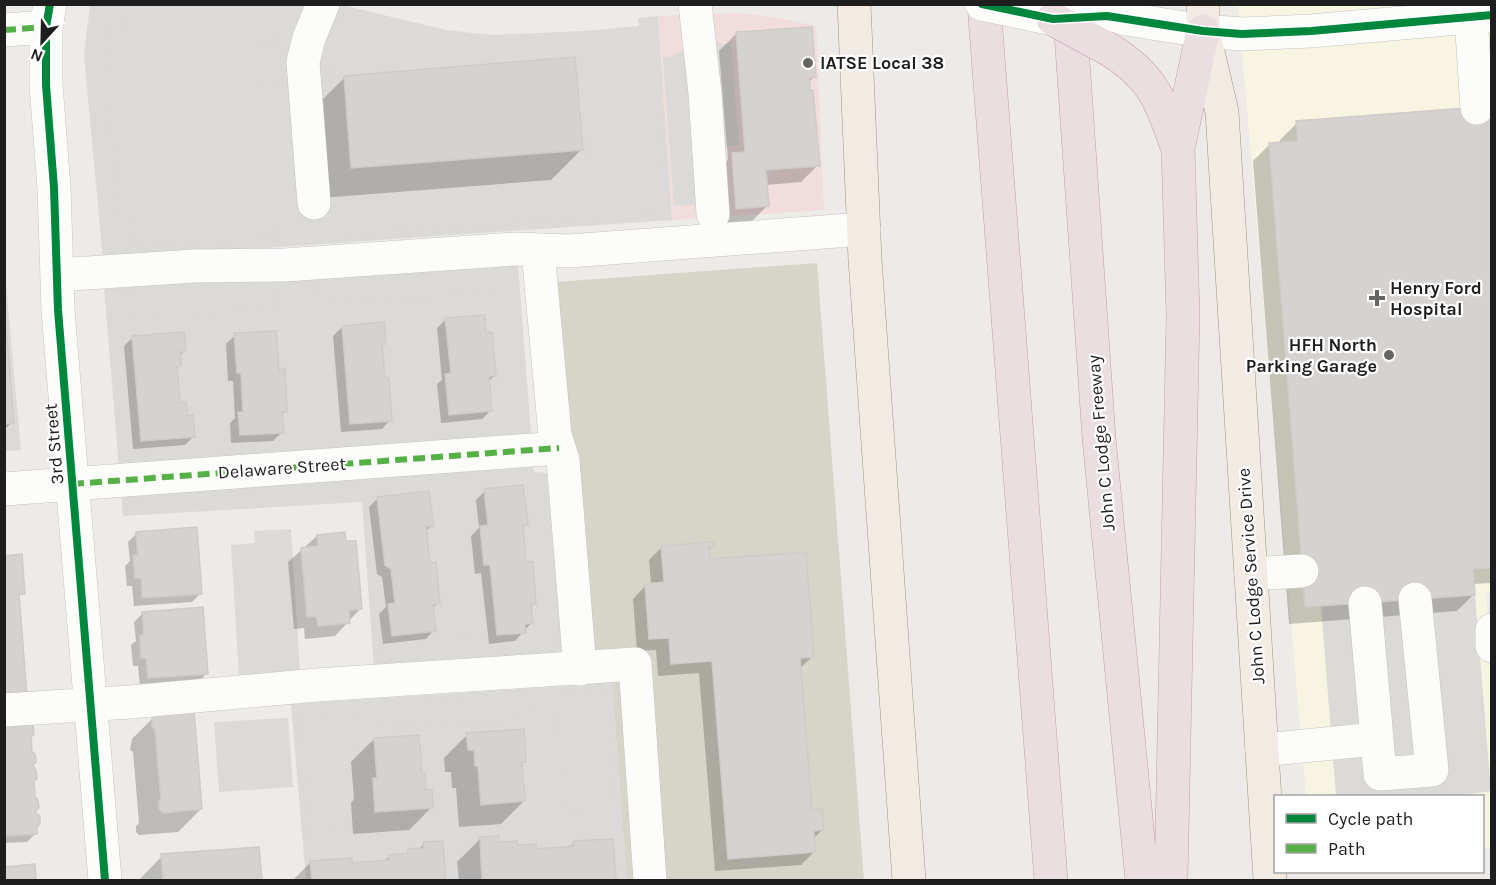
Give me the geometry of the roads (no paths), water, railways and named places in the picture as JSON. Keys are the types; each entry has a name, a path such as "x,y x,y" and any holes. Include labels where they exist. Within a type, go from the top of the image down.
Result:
{"highway":[{"path":"983,4 1051,880"},
{"path":"1078,11 1110,50 1129,62 1144,76 1156,94 1178,149"},
{"name":"John C Lodge Freeway","path":"1078,11 1090,309 1099,438 1142,880"},
{"path":"1172,880 1183,315 1178,149 1203,18"}],"main road":[{"path":"854,4 864,229 909,880"},
{"name":"John C Lodge Service Drive","path":"1203,18 1222,112 1270,880"}],"street":[{"path":"314,203 303,62 309,38 323,4"},
{"path":"695,4 705,93 713,214"},
{"path":"983,4 1203,18 1242,34 1299,32 1481,16 1477,108"},
{"path":"4,30 48,16"},
{"name":"3rd Street","path":"48,16 46,85 54,188 58,310 105,880"},
{"path":"57,275 194,266 285,265 515,249 569,251 864,229"},
{"path":"538,251 555,435 562,460 580,669"},
{"name":"Delaware Street","path":"4,489 559,448"},
{"path":"1251,574 1302,571"},
{"path":"1365,603 1380,774 1432,770 1415,599"},
{"path":"1491,630 1491,646"},
{"path":"4,710 177,698 316,685 635,664 650,880"},
{"path":"1262,750 1376,739"}],"place":[{"name":"IATSE Local 38","path":"808,63"},
{"name":"Henry Ford Hospital","path":"1377,298"},
{"name":"HFH North Parking Garage","path":"1389,355"}]}
